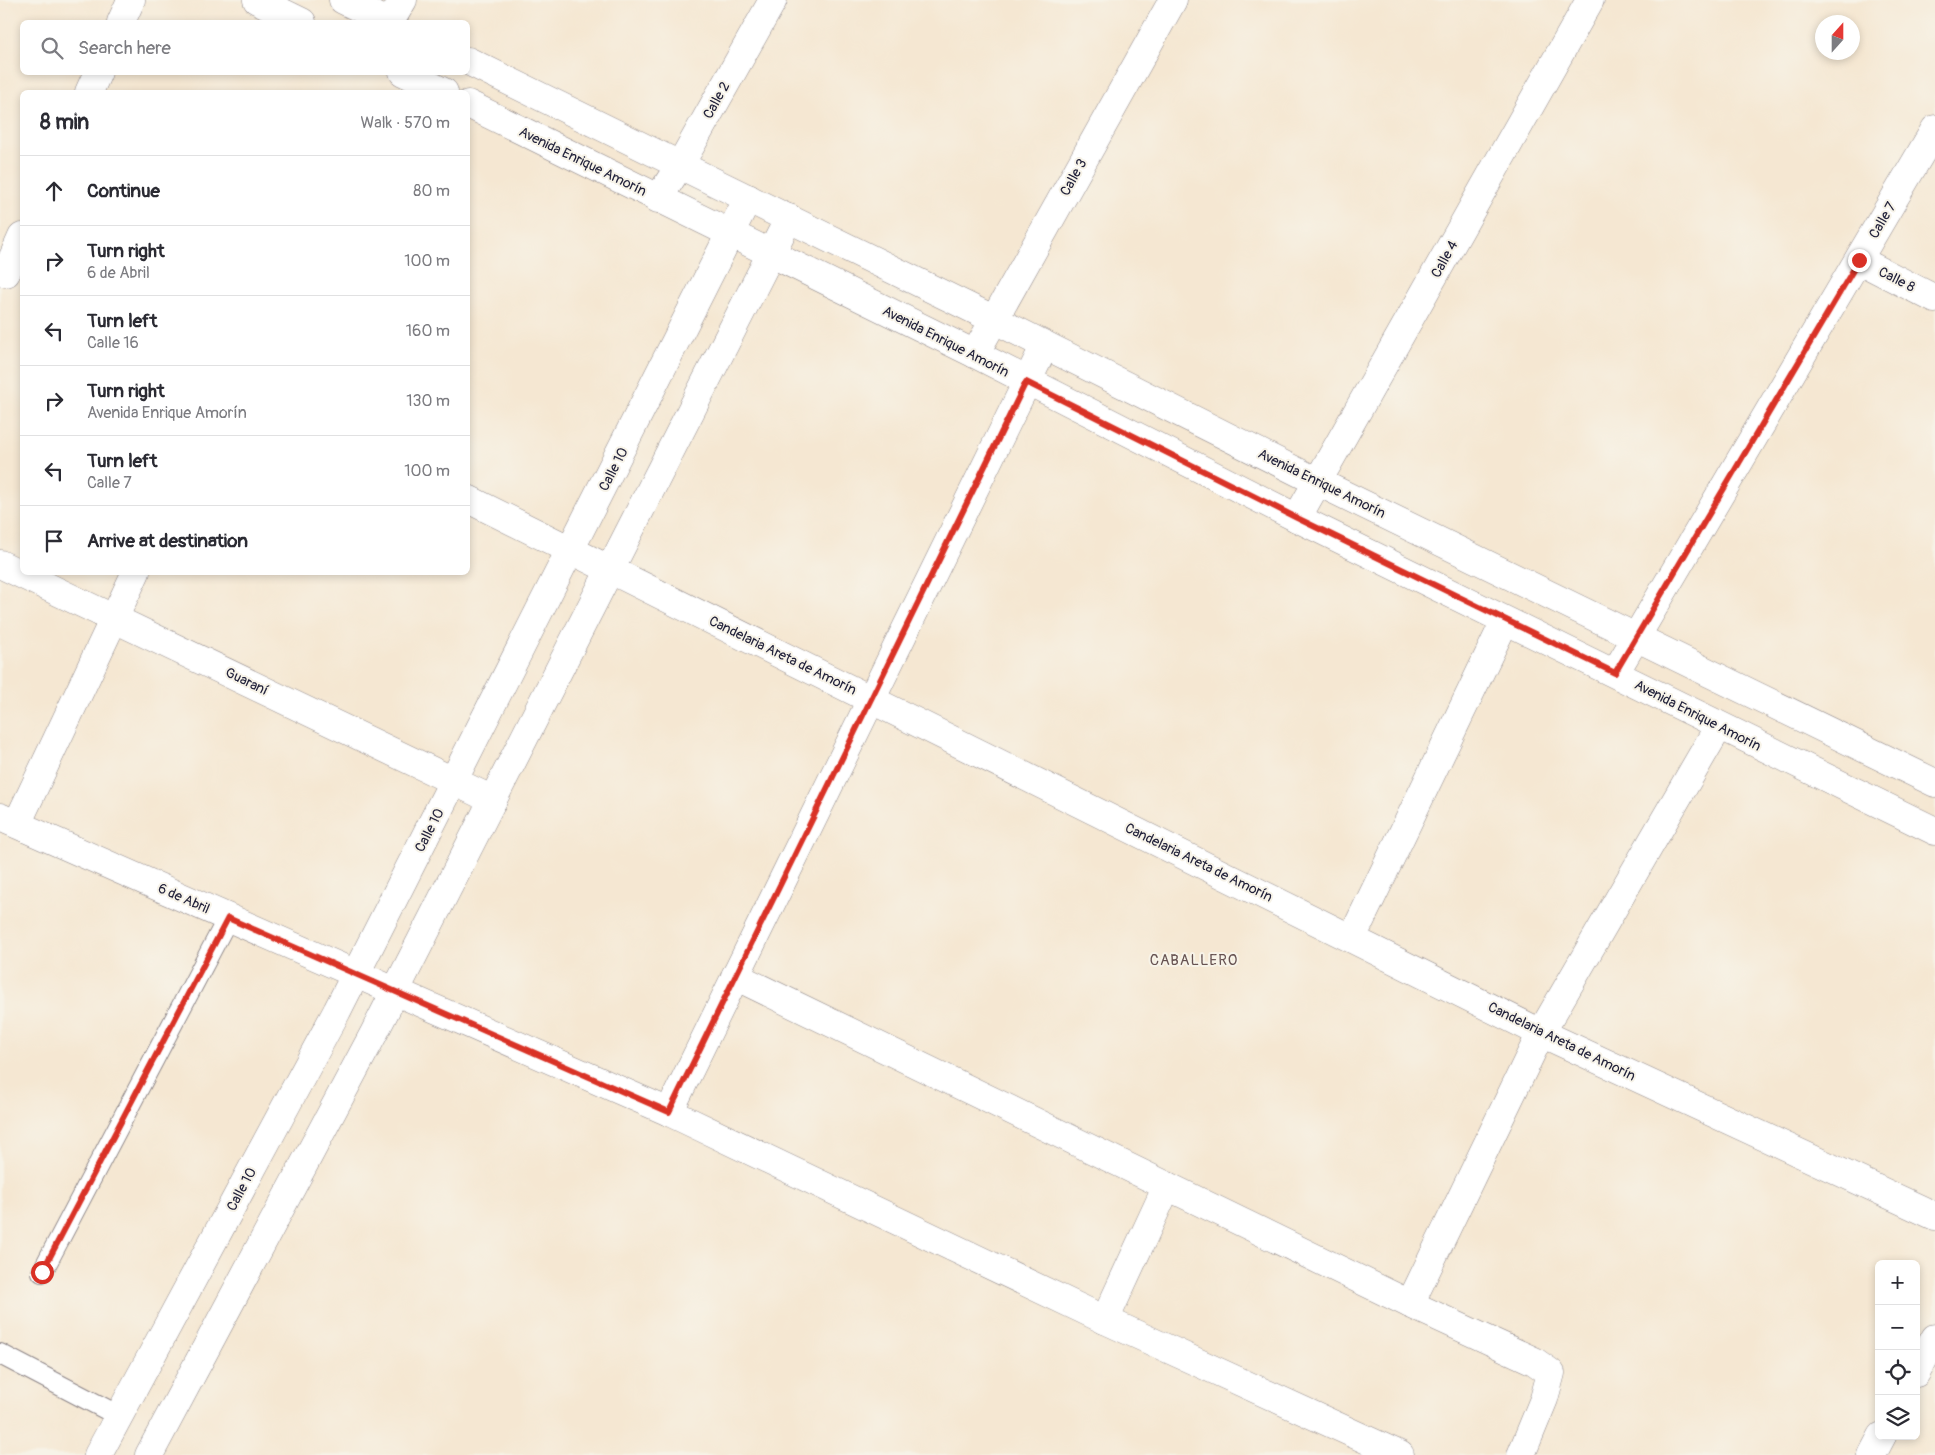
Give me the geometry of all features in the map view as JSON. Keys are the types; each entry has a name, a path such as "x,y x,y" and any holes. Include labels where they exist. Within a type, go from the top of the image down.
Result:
{"street":[{"path":"122,20 131,0"},
{"path":"257,0 298,20"},
{"path":"343,0 385,20"},
{"path":"390,20 402,0"},
{"name":"Calle 2","path":"658,198 680,164 772,0"},
{"name":"Calle 3","path":"974,354 1173,0"},
{"name":"Calle 4","path":"1297,518 1590,0"},
{"name":"Avenida Enrique Amorín","path":"470,62 1045,344 1318,482 1935,783"},
{"path":"90,90 97,75"},
{"path":"409,75 440,90"},
{"name":"Avenida Enrique Amorín","path":"470,105 974,354 1297,518 1935,831"},
{"name":"Calle 7","path":"1615,673 1638,637 1935,129"},
{"name":"Calle 10","path":"98,1455 356,974 732,234 748,198"},
{"path":"149,1455 395,991 789,218"},
{"path":"10,274 20,243"},
{"name":"Calle 8","path":"1859,260 1935,299"},
{"path":"669,1112 870,698 1045,344"},
{"name":"Candelaria Areta de Amorín","path":"470,501 870,698 1541,1033 1935,1216"},
{"name":"Guaraní","path":"0,564 20,573"},
{"name":"Guaraní","path":"24,575 492,800"},
{"path":"8,821 135,575"},
{"path":"1352,938 1505,621"},
{"path":"1410,1304 1541,1033 1719,726"},
{"name":"6 de Abril","path":"8,821 669,1112 1105,1320 1400,1455"},
{"path":"735,976 1410,1304 1534,1361 1551,1373 1544,1399 1521,1455"},
{"path":"1105,1320 1167,1186"},
{"path":"1920,1366 1935,1338"},
{"path":"1872,1455 1880,1440"}],"lane":[{"path":"42,1272 228,918"},
{"path":"0,1354 119,1416"}],"district":[{"name":"CABALLERO","path":"1194,960"}],"route":[{"path":"42,1272 228,918 669,1112 1026,382 1505,621 1615,673 1859,260"}]}
